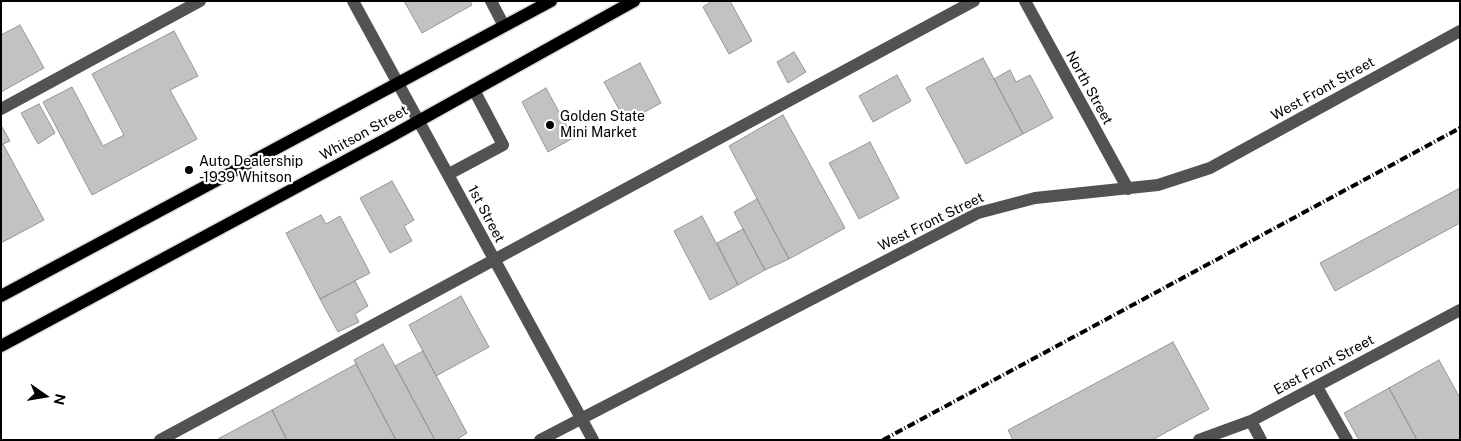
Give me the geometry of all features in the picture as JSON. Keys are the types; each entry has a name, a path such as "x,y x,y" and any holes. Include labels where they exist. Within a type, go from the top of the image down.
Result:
{"main road":[{"name":"Whitson Street","path":"1,296 551,1"},
{"name":"Whitson Street","path":"1,346 419,120 634,1"}],"street":[{"path":"1,109 200,1"},
{"name":"1st Street","path":"353,1 593,440"},
{"path":"491,1 504,26"},
{"path":"160,440 974,1"},
{"name":"North Street","path":"1025,1 1128,189"},
{"name":"West Front Street","path":"540,440 978,213 1035,198 1128,189 1158,184 1210,168 1460,31"},
{"path":"449,174 504,146 474,90"},
{"name":"East Front Street","path":"1200,440 1251,421 1460,310"},
{"path":"1317,387 1347,440"},
{"path":"1251,421 1261,440"}],"building":[{"path":"404,1 470,1 472,5 422,33"},
{"path":"712,1 730,1 752,41 729,54 703,7"},
{"path":"20,25 44,68 1,92 1,35"},
{"path":"174,31 198,76 170,90 197,139 92,195 43,102 72,87 103,146 124,135 92,74"},
{"path":"794,52 806,72 788,83 777,62"},
{"path":"983,58 1023,134 966,164 926,88"},
{"path":"640,63 661,103 626,122 604,82"},
{"path":"1010,70 1016,82 1030,75 1053,118 1023,134 994,79"},
{"path":"897,75 911,101 873,122 859,96"},
{"path":"546,88 573,138 548,152 522,102"},
{"path":"39,104 55,133 38,144 21,113"},
{"path":"783,115 845,228 789,259 729,146"},
{"path":"1,125 10,141 1,145"},
{"path":"870,142 899,198 859,219 829,163"},
{"path":"3,144 44,220 1,243 1,145"},
{"path":"392,181 414,220 404,226 412,241 390,253 360,198"},
{"path":"1460,188 1460,223 1335,291 1320,263"},
{"path":"757,199 789,259 765,270 734,212"},
{"path":"321,215 326,224 340,216 370,273 320,299 286,233"},
{"path":"702,216 738,285 710,300 674,231"},
{"path":"743,229 765,270 738,285 717,243"},
{"path":"355,281 368,306 355,314 359,322 338,332 320,299"},
{"path":"461,296 489,347 436,376 409,325"},
{"path":"1173,342 1209,409 1152,440 1013,440 1008,430"},
{"path":"383,344 435,440 396,440 354,360"},
{"path":"423,351 467,433 456,440 435,440 395,366"},
{"path":"1439,360 1460,398 1460,440 1417,440 1389,388"},
{"path":"356,364 396,440 287,440 272,410"},
{"path":"1389,388 1417,440 1359,440 1344,413"},
{"path":"272,410 287,440 218,440 218,439"}],"railway":[{"path":"883,440 1460,128"}],"place":[{"name":"Golden State Mini Market","path":"550,125"},
{"name":"Auto Dealership -1939 Whitson","path":"189,170"}]}
